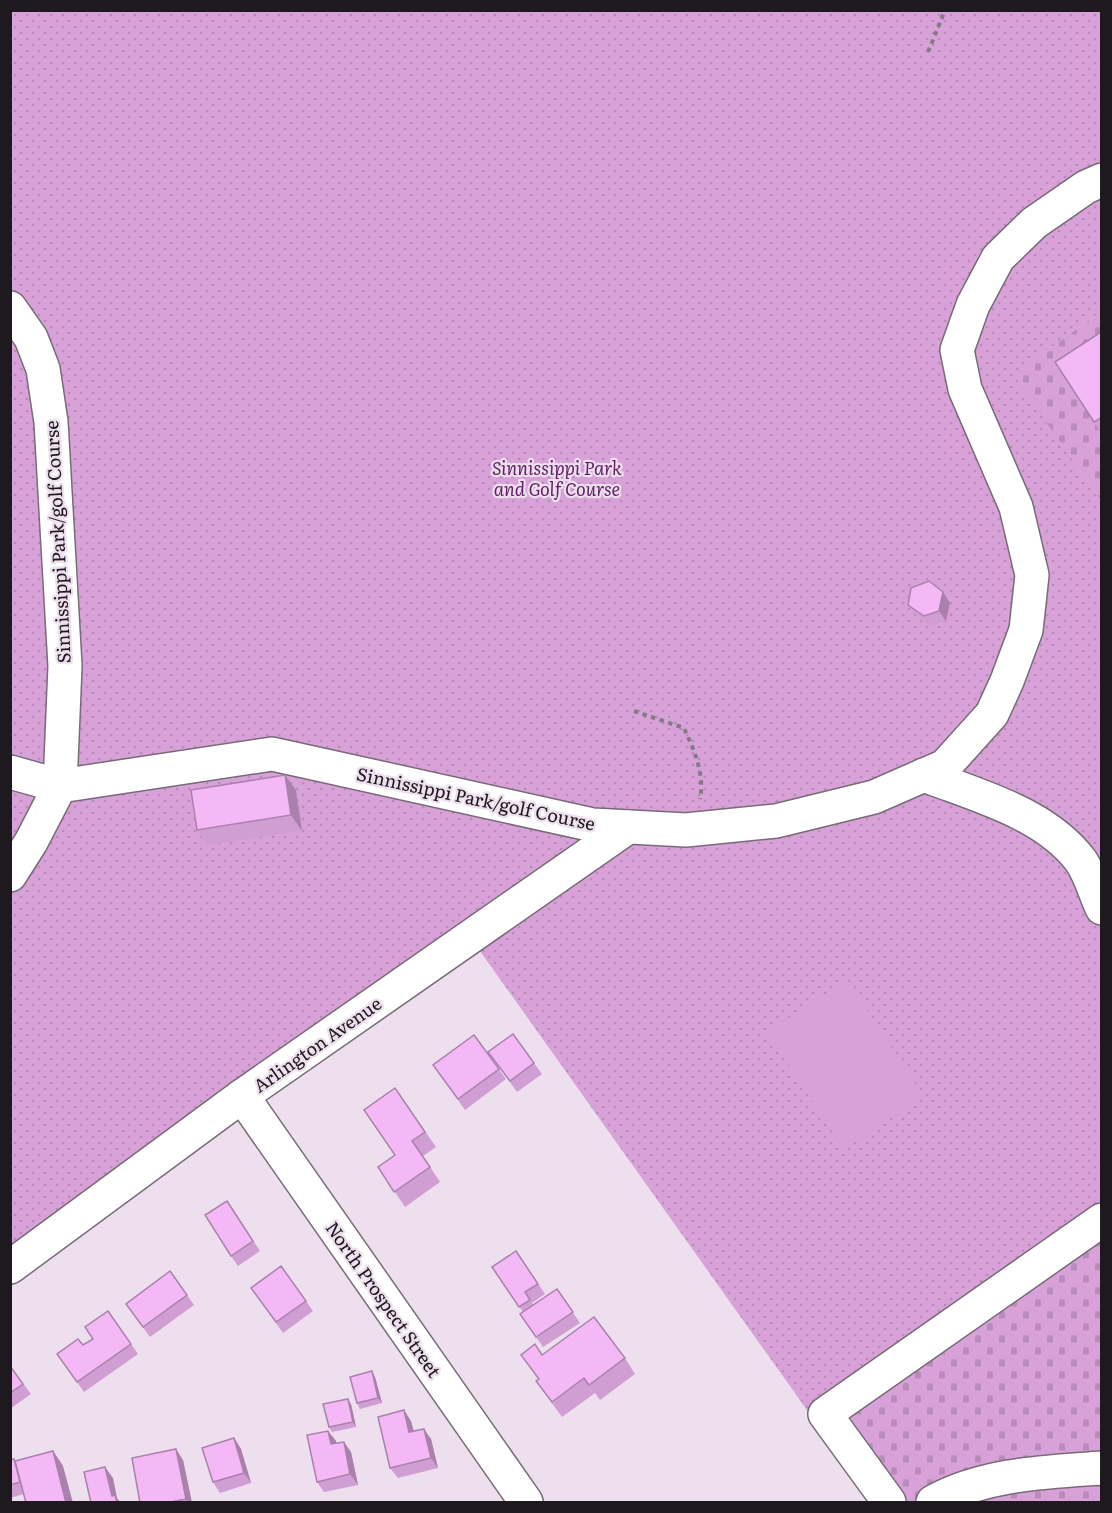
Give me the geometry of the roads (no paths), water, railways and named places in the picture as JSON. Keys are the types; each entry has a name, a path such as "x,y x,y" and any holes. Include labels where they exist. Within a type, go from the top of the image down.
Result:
{"street":[{"name":"Sinnissippi Park/golf Course","path":"60,786 272,754 593,825 694,829 776,821 874,797 945,766 992,714 1026,630 1032,575 1016,507 965,389 957,350 973,304 998,258 1034,223 1086,187 1101,180"},
{"name":"Sinnissippi Park/golf Course","path":"10,308 30,338 43,369 51,422 65,666 60,786 31,842 10,875"},
{"path":"10,772 60,786"},
{"path":"924,775 1002,805 1048,828 1082,862 1101,908"},
{"name":"Arlington Avenue","path":"10,1267 242,1096 628,827"},
{"name":"North Prospect Street","path":"242,1096 526,1503"},
{"path":"889,1503 825,1414 1101,1220"},
{"path":"933,1503 948,1494 1002,1477 1101,1468"}],"park label":[{"name":"Sinnissippi Park and Golf Course","path":"557,477"}]}
